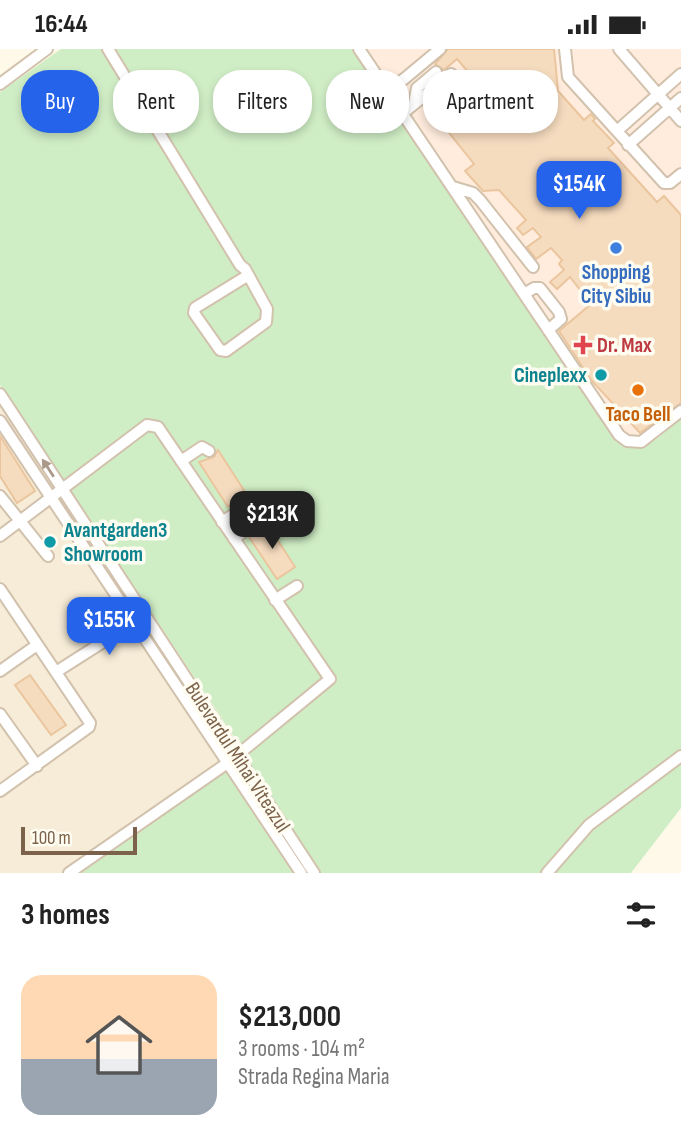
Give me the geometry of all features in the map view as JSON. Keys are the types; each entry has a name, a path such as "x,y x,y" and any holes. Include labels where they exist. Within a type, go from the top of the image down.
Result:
{"street":[{"path":"2,79 47,49"},
{"path":"111,49 268,309 266,322 226,351 220,350 194,313 195,308 246,273"},
{"path":"359,49 373,70"},
{"path":"409,75 440,49"},
{"path":"565,49 568,77 660,181 670,183 681,174"},
{"path":"620,49 681,121"},
{"path":"617,131 681,74"},
{"path":"414,104 417,88 423,83"},
{"path":"409,108 423,97"},
{"path":"628,145 681,98"},
{"path":"409,122 619,435 627,441 641,442 681,411"},
{"path":"453,187 472,193 480,200 533,267"},
{"path":"524,294 534,288 540,288 559,312 561,319 548,330"},
{"name":"Bulevardul Mihai Viteazul","path":"0,394 145,615 301,873"},
{"name":"Bulevardul Mihai Viteazul","path":"0,421 134,622 314,873"},
{"path":"1,532 63,491 147,425 158,427 329,682 232,758 69,873"},
{"path":"181,461 202,447 209,451"},
{"path":"0,496 48,557"},
{"path":"222,522 245,507 253,507 257,521 234,539"},
{"path":"275,600 297,586"},
{"path":"0,589 90,723 89,727 0,791"},
{"path":"56,672 145,615"},
{"path":"0,671 37,645"},
{"path":"0,714 37,766"},
{"path":"547,873 590,825 681,756"}],"shaded area":[{"path":"354,49 681,49 681,417 646,447 628,447 620,442 409,130 409,70 368,70"},
{"path":"0,397 226,757 66,873 0,873"}],"green space":[{"path":"61,49 354,49 368,70 326,70 326,133 409,133 409,130 620,442 637,447 645,445 660,436 681,417 681,808 631,873 66,873 240,746 0,385 0,92 21,77 21,133 99,133 99,70 31,70"}],"building":[{"name":"Shopping City Sibiu","path":"448,49 554,49 556,70 467,70 457,59 444,70 435,64"},
{"name":"Shopping City Sibiu","path":"558,91 584,120 591,114 595,119 593,121 614,143 608,148 657,202 664,196 681,215 681,403 640,433 591,380 559,331 591,304 570,277 557,289 550,282 564,270 559,264 562,260 551,248 536,259 527,247 541,237 533,228 523,235 517,228 526,220 499,190 483,191 465,171 474,164 449,133 558,133"},
{"path":"0,436 35,491 17,503 0,476"},
{"path":"218,450 247,495 228,507 199,462 214,457"},
{"path":"266,522 295,567 277,579 249,537"},
{"path":"30,675 66,725 51,735 15,685"}],"place":[{"name":"Shopping City Sibiu","path":"616,248"},
{"name":"Dr. Max","path":"583,345"},
{"name":"Cineplexx","path":"601,375"},
{"name":"Taco Bell","path":"638,390"},
{"name":"Avantgarden3 Showroom","path":"50,542"}]}
